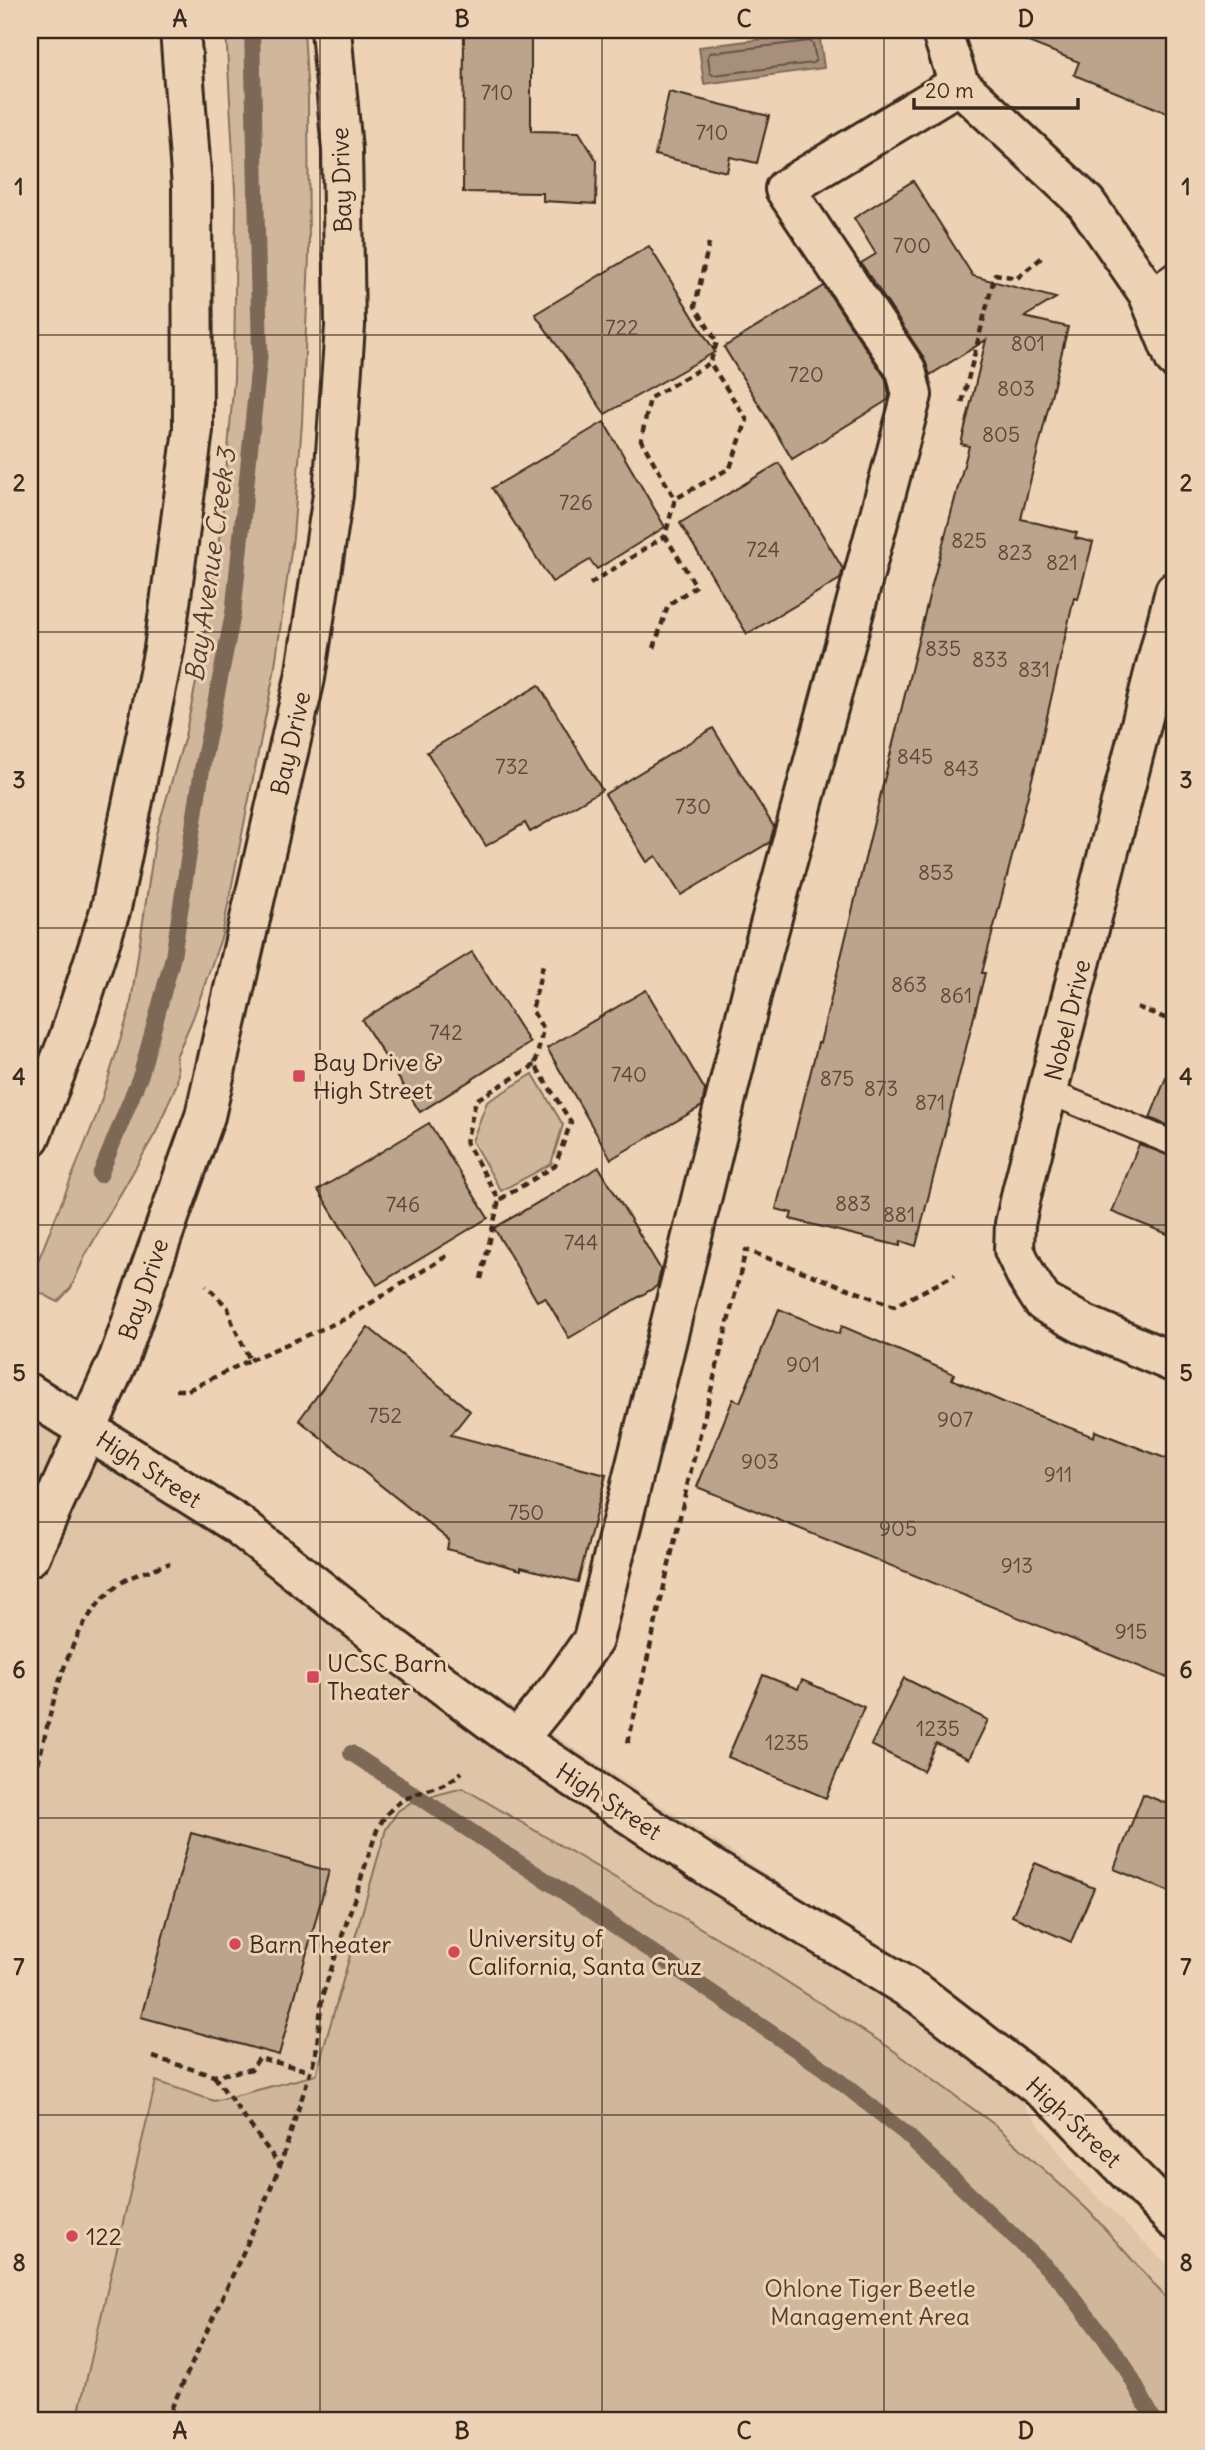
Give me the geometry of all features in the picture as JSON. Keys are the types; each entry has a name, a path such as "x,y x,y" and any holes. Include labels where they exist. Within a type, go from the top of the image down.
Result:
{"main road":[{"path":"30,1137 69,1038 111,908 164,649 193,430 192,187 180,30"},
{"name":"Bay Drive","path":"30,1556 119,1358 205,1116 305,678 333,495 345,326 342,150 331,30"},
{"path":"941,30 959,84 1086,203 1162,284 1175,359"},
{"path":"517,1740 593,1640 752,992 912,395 906,370 785,189 959,84"},
{"name":"Nobel Drive","path":"1175,591 1022,1192 1014,1250 1043,1302 1083,1324 1175,1363"},
{"name":"High Street","path":"30,1394 237,1524 392,1647 517,1740 713,1870 920,1996 1060,2103 1175,2220"}],"lane":[{"path":"1049,1092 1175,1144"}],"path":[{"path":"590,584 665,536 675,499 641,440 650,397 710,363 716,342 695,306 709,243"},
{"path":"960,412 995,274 1017,278 1045,255"},
{"path":"675,499 730,468 747,420 710,363"},
{"path":"654,648 668,605 696,586 665,536"},
{"path":"499,1200 555,1166 571,1122 535,1065 543,1029 532,1010 543,965"},
{"path":"1137,1007 1175,1022"},
{"path":"481,1279 499,1200 466,1142 477,1100 535,1065"},
{"path":"628,1743 685,1495 746,1250 894,1306 955,1275"},
{"path":"176,1390 188,1390 345,1319 450,1254"},
{"path":"206,1285 228,1308 250,1360"},
{"path":"38,1764 56,1690 73,1642 100,1604 124,1581 170,1563"},
{"path":"166,2420 247,2244 279,2166 316,2054 322,1997 377,1830 386,1813 396,1803 452,1781 462,1772"},
{"path":"153,2057 215,2076 252,2069 259,2058 310,2071"},
{"path":"215,2076 279,2166"}],"shaded area":[{"name":"University of California, Santa Cruz","path":"30,1386 178,1488 810,1903 946,2001 1080,2180 1175,2272 1175,2420 30,2420"}],"green space":[{"path":"226,30 304,30 308,99 309,256 302,423 293,537 274,673 222,935 193,1018 176,1057 177,1083 156,1132 86,1254 71,1288 58,1302 31,1288 34,1271 97,1114 130,1009 156,834 185,736 200,663 222,519 234,379 236,208"},
{"path":"533,1074 563,1125 551,1164 501,1191 472,1141 487,1102"},
{"name":"Ohlone Tiger Beetle Management Area","path":"463,1788 736,1949 890,2048 995,2125 1089,2211 1175,2308 1175,2420 77,2420 156,2081 214,2101 316,2075 386,1829 398,1811 413,1801"}],"water":[{"path":"819,32 824,68 704,84 699,47"}],"building":[{"path":"464,30 531,30 531,131 579,132 597,161 596,204 543,201 543,193 463,192"},
{"path":"1175,30 1175,116 1074,75 1079,62 1003,32"},
{"path":"669,92 769,116 757,163 730,157 727,172 655,155"},
{"path":"913,181 973,276 1056,298 1024,317 1068,327 1021,519 1077,533 1075,538 1093,542 1078,599 1074,598 1038,756 916,1246 901,1241 900,1246 790,1219 792,1213 776,1209 969,446 961,444 986,340 930,375 924,358 861,263 876,254 854,218"},
{"path":"649,246 715,352 605,414 535,314"},
{"path":"824,286 886,379 889,395 888,400 792,459 724,347"},
{"path":"604,422 665,527 597,569 590,560 552,582 492,488"},
{"path":"779,463 843,569 840,579 747,634 680,523"},
{"path":"539,685 602,790 530,832 525,823 486,846 427,752"},
{"path":"713,728 774,827 770,842 681,895 656,856 647,862 605,794"},
{"path":"472,952 530,1043 420,1112 362,1020"},
{"path":"646,990 705,1090 702,1106 611,1159 547,1048"},
{"path":"1175,1060 1175,1129 1150,1118"},
{"path":"429,1123 488,1218 377,1285 318,1190"},
{"path":"1139,1144 1175,1158 1175,1237 1112,1212"},
{"path":"599,1167 661,1270 657,1286 569,1338 545,1297 537,1301 494,1228"},
{"path":"779,1309 839,1334 842,1326 954,1374 952,1379 1005,1403 1094,1437 1095,1431 1175,1462 1175,1681 697,1487 733,1399 740,1402"},
{"path":"368,1327 470,1411 451,1435 606,1475 578,1582 521,1567 521,1570 447,1549 449,1540 299,1420"},
{"path":"763,1675 798,1689 802,1680 864,1707 826,1798 728,1757"},
{"path":"904,1678 988,1720 969,1759 936,1743 923,1771 871,1745"},
{"path":"1143,1794 1175,1807 1175,1894 1114,1869"},
{"name":"Barn Theater","path":"191,1833 329,1871 279,2055 141,2017"},
{"path":"1035,1863 1094,1888 1071,1942 1012,1916"}],"waterway":[{"name":"Bay Avenue Creek 3","path":"100,1175 141,1074 173,957 203,763 233,614 260,352 252,30"},
{"path":"351,1753 561,1890 823,2068 906,2134 1059,2279 1122,2361 1154,2420"}],"place":[{"name":"Bay Drive & High Street","path":"299,1076"},
{"name":"UCSC Barn Theater","path":"313,1677"},
{"name":"Barn Theater","path":"235,1944"},
{"name":"University of California, Santa Cruz","path":"454,1952"},
{"name":"122","path":"72,2236"}]}
